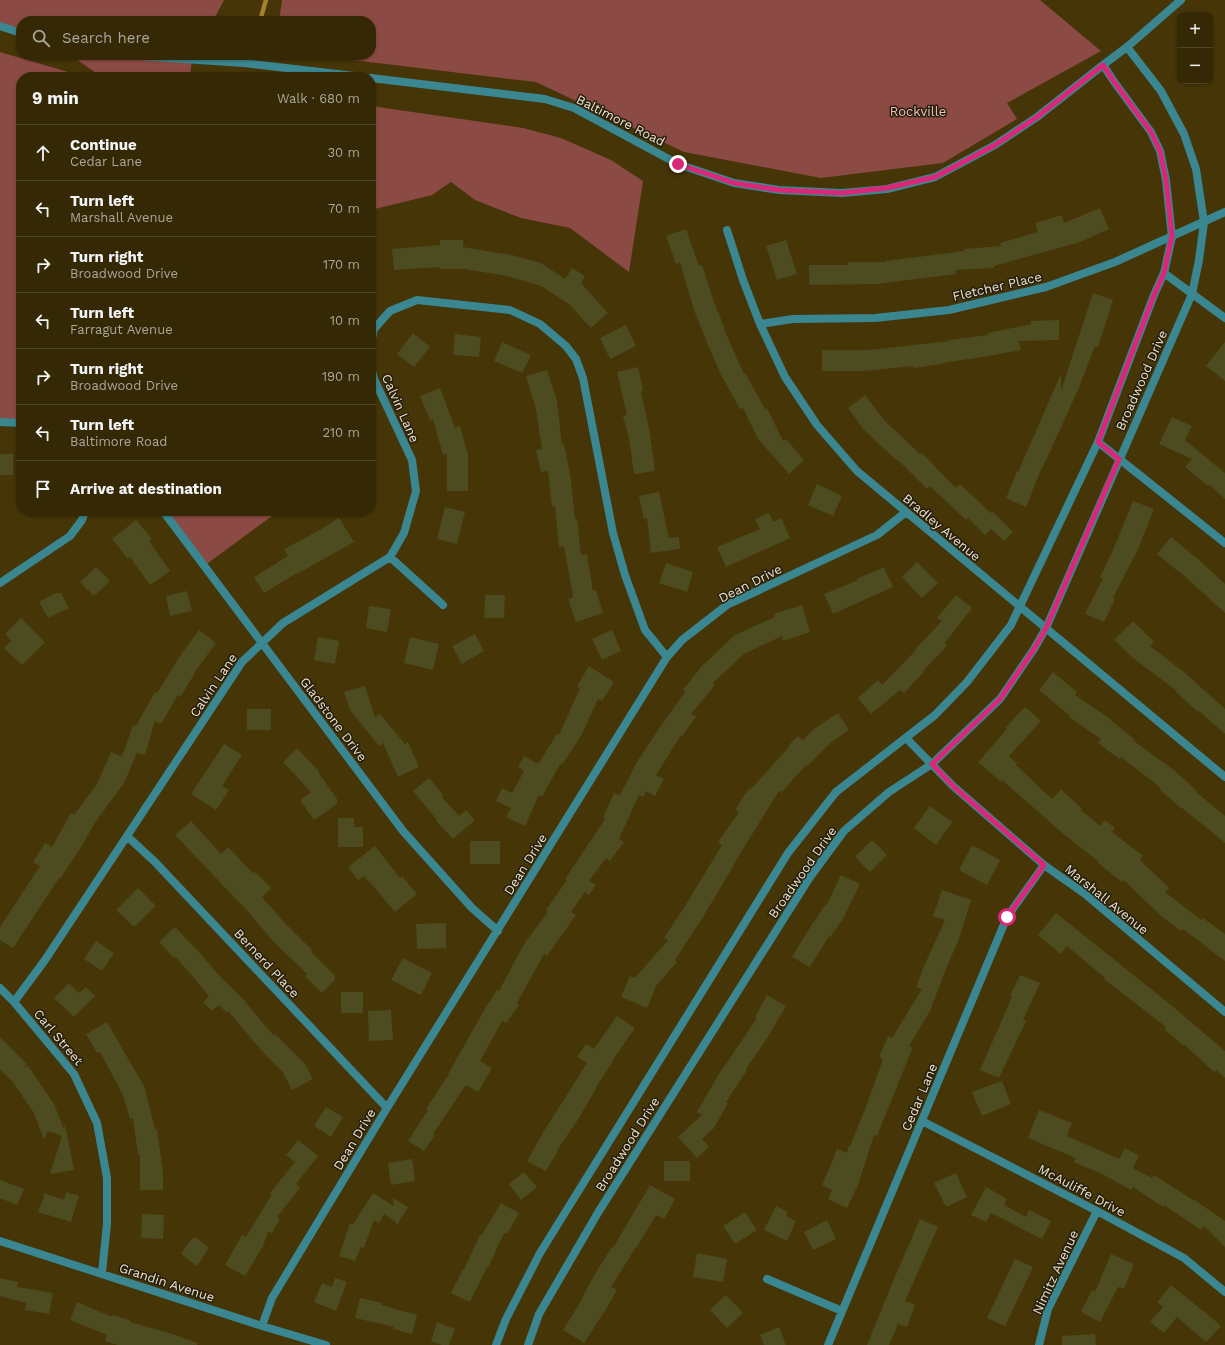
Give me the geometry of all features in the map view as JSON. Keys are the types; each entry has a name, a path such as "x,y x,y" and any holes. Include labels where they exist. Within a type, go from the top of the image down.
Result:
{"street":[{"name":"Baltimore Road","path":"376,79 546,99 574,108 678,164 734,183 779,190 842,193 887,188 935,177 995,145 1037,117 1127,47 1181,0"},
{"path":"0,26 16,31"},
{"name":"Broadwood Drive","path":"528,1345 539,1314 599,1210 810,877 844,831 889,792 932,764 1000,699 1034,649 1046,628 1192,294 1199,260 1204,222 1196,169 1184,134 1161,91 1127,47"},
{"path":"199,60 244,63 320,72"},
{"name":"Broadwood Drive","path":"496,1345 506,1319 540,1253 788,853 836,792 935,715 967,682 1011,625 1020,607 1098,442 1154,295 1164,273 1172,236 1166,180 1160,151 1151,132 1119,90 1103,65"},
{"name":"Fletcher Place","path":"760,324 794,319 875,318 949,310 1046,287 1115,262 1225,212"},
{"name":"Bradley Avenue","path":"727,230 743,280 760,324 785,377 816,425 857,471 1225,777"},
{"path":"1164,273 1225,318"},
{"path":"376,327 390,311 417,300 510,310 540,324 566,346 576,359 583,378 613,533 625,575 645,630 666,657"},
{"name":"Calvin Lane","path":"14,1002 46,960 242,662 283,623 390,557 404,533 416,491 412,460 376,383"},
{"path":"0,422 16,423"},
{"path":"1098,442 1225,543"},
{"name":"Dean Drive","path":"262,1326 272,1298 387,1108 498,931 666,657 682,640 727,605 877,535 906,512"},
{"path":"0,583 70,536 83,516"},
{"name":"Gladstone Drive","path":"167,516 403,831 472,908 498,931"},
{"path":"390,557 443,605"},
{"name":"Marshall Avenue","path":"906,738 953,786 1044,865 1084,894 1225,1012"},
{"name":"Bernerd Place","path":"128,837 155,862 387,1108"},
{"name":"Cedar Lane","path":"828,1345 1007,917 1044,865"},
{"name":"Carl Street","path":"0,988 14,1002 74,1074 97,1123 107,1178 107,1224 102,1273"},
{"name":"McAuliffe Drive","path":"922,1121 1097,1211 1184,1258 1225,1292"},
{"name":"Nimitz Avenue","path":"1038,1345 1048,1309 1097,1211"},
{"name":"Grandin Avenue","path":"0,1240 262,1326 326,1345"},
{"path":"767,1279 842,1311"}],"green space":[{"path":"0,0 224,0 216,16 16,16 16,31 0,26"},
{"name":"Rockville","path":"282,0 1040,0 1101,51 1007,103 1017,119 943,163 821,178 684,152 536,82 352,60 376,60 376,16 280,16"},
{"path":"0,52 16,57 16,60 27,60 68,72 16,72 16,423 0,422"},
{"path":"77,60 192,60 191,72 95,72"},
{"path":"376,107 523,128 561,138 611,160 643,181 629,272 570,228 521,218 475,200 451,182 432,195 376,209"},
{"path":"167,516 272,516 204,566"}],"building":[{"path":"1100,208 1109,229 1080,242 994,266 994,268 955,270 956,274 877,284 809,285 809,265 848,265 848,262 886,262 964,251 964,249 1001,246 1000,243 1038,232 1035,223 1062,215 1064,223"},
{"path":"686,229 699,266 702,265 724,329 744,374 745,373 765,409 767,408 783,441 786,439 804,460 789,474 758,439 743,408 740,409 721,375 708,345 694,310 680,262 676,264 666,236"},
{"path":"440,240 463,240 463,247 512,255 541,263 565,279 572,268 585,276 581,283 608,313 591,328 569,304 541,286 507,276 464,269 440,269 440,267 394,270 392,249 440,245"},
{"path":"786,240 797,274 777,280 766,246"},
{"path":"1093,293 1113,300 1098,347 1095,346 1077,392 1042,467 1026,507 1006,498 1061,374 1061,391"},
{"path":"1059,320 1059,340 1019,341 1021,350 913,368 913,366 863,371 822,371 822,350 868,350 950,341 949,340 988,335 988,333 1031,324 1031,321"},
{"path":"626,325 636,346 610,359 600,338"},
{"path":"413,333 430,347 414,367 397,354"},
{"path":"455,334 481,337 479,357 453,355"},
{"path":"502,342 531,355 522,373 494,361"},
{"path":"1225,342 1225,381 1206,366"},
{"path":"638,367 655,471 634,474 629,438 623,416 627,415 617,372"},
{"path":"547,370 557,401 562,445 564,444 571,480 581,555 587,554 593,591 596,590 603,613 576,622 568,599 573,597 564,546 559,547 555,506 552,506 548,471 541,472 536,450 542,449 536,409 526,376"},
{"path":"440,388 455,428 460,426 468,455 468,491 447,491 447,453 443,455 433,419 430,420 420,396"},
{"path":"865,395 884,420 920,454 922,453 956,488 960,484 991,513 993,512 1013,532 1004,541 991,529 985,535 968,518 966,520 930,486 927,489 898,460 897,461 864,430 848,408"},
{"path":"1172,417 1192,426 1185,440 1225,473 1225,499 1209,484 1208,486 1185,467 1192,459 1159,444"},
{"path":"0,454 13,454 13,475 0,475"},
{"path":"817,484 842,496 833,516 808,505"},
{"path":"659,492 669,538 679,537 680,549 651,553 647,518 644,519 639,496"},
{"path":"1133,501 1154,509 1138,549 1113,598 1115,599 1104,622 1085,614 1103,578 1100,577"},
{"path":"445,507 465,512 457,544 437,539"},
{"path":"769,513 773,522 781,518 790,538 726,567 717,547 760,529 755,519"},
{"path":"339,518 354,542 264,593 254,577 288,556 284,549"},
{"path":"136,520 152,539 149,541 170,571 150,585 130,557 128,559 112,539"},
{"path":"1171,537 1225,584 1225,613 1180,572 1157,554"},
{"path":"917,562 938,583 922,598 902,577"},
{"path":"666,563 693,572 687,592 659,583"},
{"path":"96,567 110,581 94,596 80,582"},
{"path":"884,567 893,587 833,614 824,594"},
{"path":"187,591 192,611 170,616 166,596"},
{"path":"56,593 61,593 69,608 48,618 39,602"},
{"path":"485,595 505,595 504,618 484,618"},
{"path":"956,595 972,608 945,643 947,646 904,693 900,690 871,714 858,698 878,680 882,685 916,650 915,649 942,621 937,618"},
{"path":"802,605 810,632 783,641 782,636 744,654 713,683 715,685 691,714 696,717 682,736 681,735 656,775 664,779 655,796 646,791 643,797 639,795 619,839 624,842 610,861 606,858 589,881 596,885 589,895 585,892 571,912 576,915 547,956 544,954 517,1003 519,1005 506,1023 502,1021 480,1061 492,1068 478,1092 466,1085 433,1134 435,1135 424,1151 408,1141 428,1110 426,1109 449,1074 486,1007 497,990 499,991 524,944 548,912 546,910 567,880 565,879 605,819 603,818 614,793 620,795 637,762 685,692 683,690 701,667 735,635 775,617 774,614"},
{"path":"369,606 391,609 387,632 366,628"},
{"path":"21,618 45,642 22,665 4,648 11,641 5,634"},
{"path":"1133,621 1154,642 1150,646 1184,672 1225,709 1225,734 1199,711 1198,712 1176,692 1177,691 1133,658 1114,640"},
{"path":"199,630 216,643 194,673 181,696 178,695 161,724 155,721 145,755 137,753 124,783 94,824 83,844 13,948 0,940 0,927 40,866 33,862 45,843 52,847 71,813 74,815 97,784 111,752 122,757 133,725 136,726 155,692 157,693 180,656"},
{"path":"612,630 621,651 602,660 592,639"},
{"path":"475,634 484,651 462,664 452,646"},
{"path":"318,637 339,641 335,664 314,660"},
{"path":"410,637 439,644 433,670 404,663"},
{"path":"589,666 614,682 602,701 598,699 582,734 562,765 560,764 542,797 539,795 525,826 506,817 511,808 496,801 502,788 512,793 524,771 518,767 524,756 538,764 557,734 559,735 580,688 577,686"},
{"path":"1053,672 1077,692 1075,695 1106,716 1135,740 1134,741 1175,771 1197,791 1196,792 1225,816 1225,843 1159,789 1161,788 1121,757 1119,759 1098,743 1101,739 1069,717 1070,716 1039,690"},
{"path":"365,686 375,718 380,714 405,744 408,742 419,767 398,777 383,743 379,746 350,710 344,692"},
{"path":"1025,707 1041,721 1009,756 1017,763 1016,765 1052,799 1061,789 1082,809 1081,810 1100,826 1105,820 1115,828 1112,832 1143,856 1140,860 1169,888 1165,892 1201,920 1203,918 1225,934 1225,961 1183,929 1181,931 1160,915 1124,880 1122,882 1098,863 1099,862 1061,832 1002,780 1001,782 978,762 1007,729 1005,728"},
{"path":"247,709 271,709 271,730 247,730"},
{"path":"838,713 849,730 829,744 807,766 806,765 781,793 779,791 703,917 675,960 677,962 656,986 647,1008 621,997 630,976 635,978 668,940 664,938 722,845 718,842 739,812 735,810 749,788 751,789 798,736 803,740 814,729"},
{"path":"224,744 242,755 222,786 229,790 216,810 191,794"},
{"path":"297,748 319,771 318,772 337,799 337,804 314,820 300,800 311,792 283,762"},
{"path":"429,778 443,795 442,797 459,816 466,810 475,820 453,839 436,821 437,820 413,791"},
{"path":"930,806 952,822 936,845 914,828"},
{"path":"338,818 354,818 354,827 363,827 363,847 338,847"},
{"path":"191,821 221,854 228,847 253,873 255,872 271,888 262,897 312,950 311,952 335,976 335,980 322,993 305,976 307,974 274,942 254,918 175,835"},
{"path":"872,840 887,855 870,872 855,857"},
{"path":"470,841 500,841 500,864 470,864"},
{"path":"972,845 1000,860 987,885 959,870"},
{"path":"375,846 400,878 402,876 417,894 395,912 364,876 358,880 348,867"},
{"path":"841,875 860,884 843,919 830,937 829,936 810,967 792,957 825,905 826,906"},
{"path":"138,888 156,906 134,927 116,910"},
{"path":"942,890 971,900 959,939 930,1011 909,1046 913,1047 877,1136 874,1135 858,1185 847,1208 828,1199 832,1190 822,1185 837,1149 847,1153 849,1145 850,1146 866,1107 883,1059 879,1057 888,1036 892,1038 922,989 916,987 945,920 933,916"},
{"path":"1056,913 1171,1005 1225,1051 1225,1078 1217,1070 1214,1072 1185,1045 1184,1046 1164,1029 1166,1027 1104,979 1105,978 1067,946 1061,954 1038,935"},
{"path":"446,923 446,948 417,949 416,924"},
{"path":"175,927 224,981 242,998 274,1036 275,1034 305,1064 313,1079 292,1090 282,1071 262,1051 228,1011 227,1013 219,1005 212,1011 203,1002 209,996 176,957 174,958 159,942"},
{"path":"96,941 114,953 102,971 84,959"},
{"path":"403,958 432,973 421,995 391,980"},
{"path":"1020,975 1040,983 1023,1020 1026,1021 999,1078 980,1070"},
{"path":"69,983 79,993 86,987 95,996 74,1017 54,998"},
{"path":"341,992 363,992 363,1013 341,1013"},
{"path":"767,995 786,1006 726,1102 728,1103 714,1128 702,1139 709,1147 697,1158 678,1137 702,1115 697,1112 717,1077 757,1018 755,1017"},
{"path":"391,1010 393,1040 369,1041 368,1011"},
{"path":"617,1016 635,1028 612,1061 577,1121 557,1150 558,1151 546,1171 527,1161 587,1063 577,1057 586,1044 594,1049"},
{"path":"107,1022 144,1086 155,1129 157,1129 163,1173 163,1190 140,1190 140,1155 138,1155 133,1118 130,1119 123,1095 100,1052 97,1053 86,1034"},
{"path":"0,1037 27,1064 23,1068 28,1066 54,1104 64,1129 65,1124 74,1170 50,1174 62,1136 48,1131 44,1140 34,1113 12,1081 0,1069"},
{"path":"1002,1081 1011,1104 982,1116 972,1092"},
{"path":"326,1107 343,1117 331,1137 314,1126"},
{"path":"1039,1110 1072,1123 1067,1136 1119,1159 1125,1148 1139,1156 1133,1168 1152,1178 1154,1175 1225,1221 1225,1247 1204,1226 1201,1230 1164,1205 1163,1207 1133,1187 1131,1190 1104,1175 1074,1162 1076,1158 1028,1138"},
{"path":"298,1140 318,1156 296,1184 300,1188 277,1217 280,1219 272,1233 268,1232 263,1246 245,1276 225,1265 242,1235 246,1237 272,1194 270,1193 295,1162 286,1155"},
{"path":"412,1159 415,1181 391,1185 388,1163"},
{"path":"664,1161 690,1161 690,1181 664,1181"},
{"path":"524,1172 537,1187 521,1200 509,1184"},
{"path":"956,1173 967,1197 946,1207 934,1183"},
{"path":"0,1180 24,1189 17,1205 0,1198"},
{"path":"650,1185 675,1199 664,1219 656,1215 611,1287 617,1290 584,1343 563,1330 583,1298 596,1272 612,1247 613,1248"},
{"path":"986,1187 1007,1199 1004,1205 1026,1217 1029,1210 1051,1221 1042,1239 991,1213 986,1222 971,1215"},
{"path":"66,1192 79,1196 71,1222 38,1212 44,1197 43,1193 64,1200"},
{"path":"373,1193 394,1206 393,1198 408,1207 397,1225 396,1222 384,1214 379,1223 374,1220 364,1248 361,1247 355,1261 339,1256 350,1223 353,1224"},
{"path":"501,1203 519,1213 507,1234 504,1233 470,1302 451,1293 480,1235 481,1236"},
{"path":"776,1206 788,1212 786,1216 796,1221 787,1241 764,1230"},
{"path":"745,1212 757,1230 735,1244 723,1226"},
{"path":"142,1214 164,1215 163,1239 141,1238"},
{"path":"920,1219 938,1227 905,1301 915,1305 907,1327 898,1324 889,1345 867,1345 894,1279"},
{"path":"827,1220 836,1239 813,1250 804,1232"},
{"path":"192,1238 197,1238 209,1248 197,1266 181,1254"},
{"path":"697,1253 727,1259 723,1282 693,1277"},
{"path":"1111,1254 1134,1264 1124,1289 1118,1287 1100,1322 1081,1312 1092,1290 1095,1292"},
{"path":"1015,1259 1033,1267 1005,1326 987,1318"},
{"path":"0,1278 18,1282 17,1287 53,1293 49,1314 25,1310 26,1303 0,1296"},
{"path":"335,1278 347,1282 336,1311 314,1302 322,1283 332,1287"},
{"path":"1171,1285 1221,1326 1206,1342 1177,1317 1164,1333 1150,1322 1163,1307 1157,1302"},
{"path":"726,1295 743,1313 727,1328 710,1310"},
{"path":"360,1298 382,1303 381,1305 417,1315 412,1334 393,1329 394,1327 355,1318"},
{"path":"77,1302 112,1317 113,1315 131,1321 130,1322 198,1343 197,1345 118,1345 105,1341 107,1335 70,1320"},
{"path":"437,1322 455,1329 449,1345 442,1345 431,1341"},
{"path":"779,1327 786,1345 764,1345 760,1335"},
{"path":"1095,1334 1096,1345 1062,1345 1062,1336"}],"waterway":[{"path":"261,16 266,0"}],"route":[{"path":"678,164 734,183 779,190 842,193 887,188 935,177 995,145 1037,117 1103,65 1151,132 1160,151 1166,180 1172,236 1164,273 1154,295 1098,442 1119,459 1046,628 1034,649 1000,699 932,764 953,786 1044,865 1007,917"}]}
